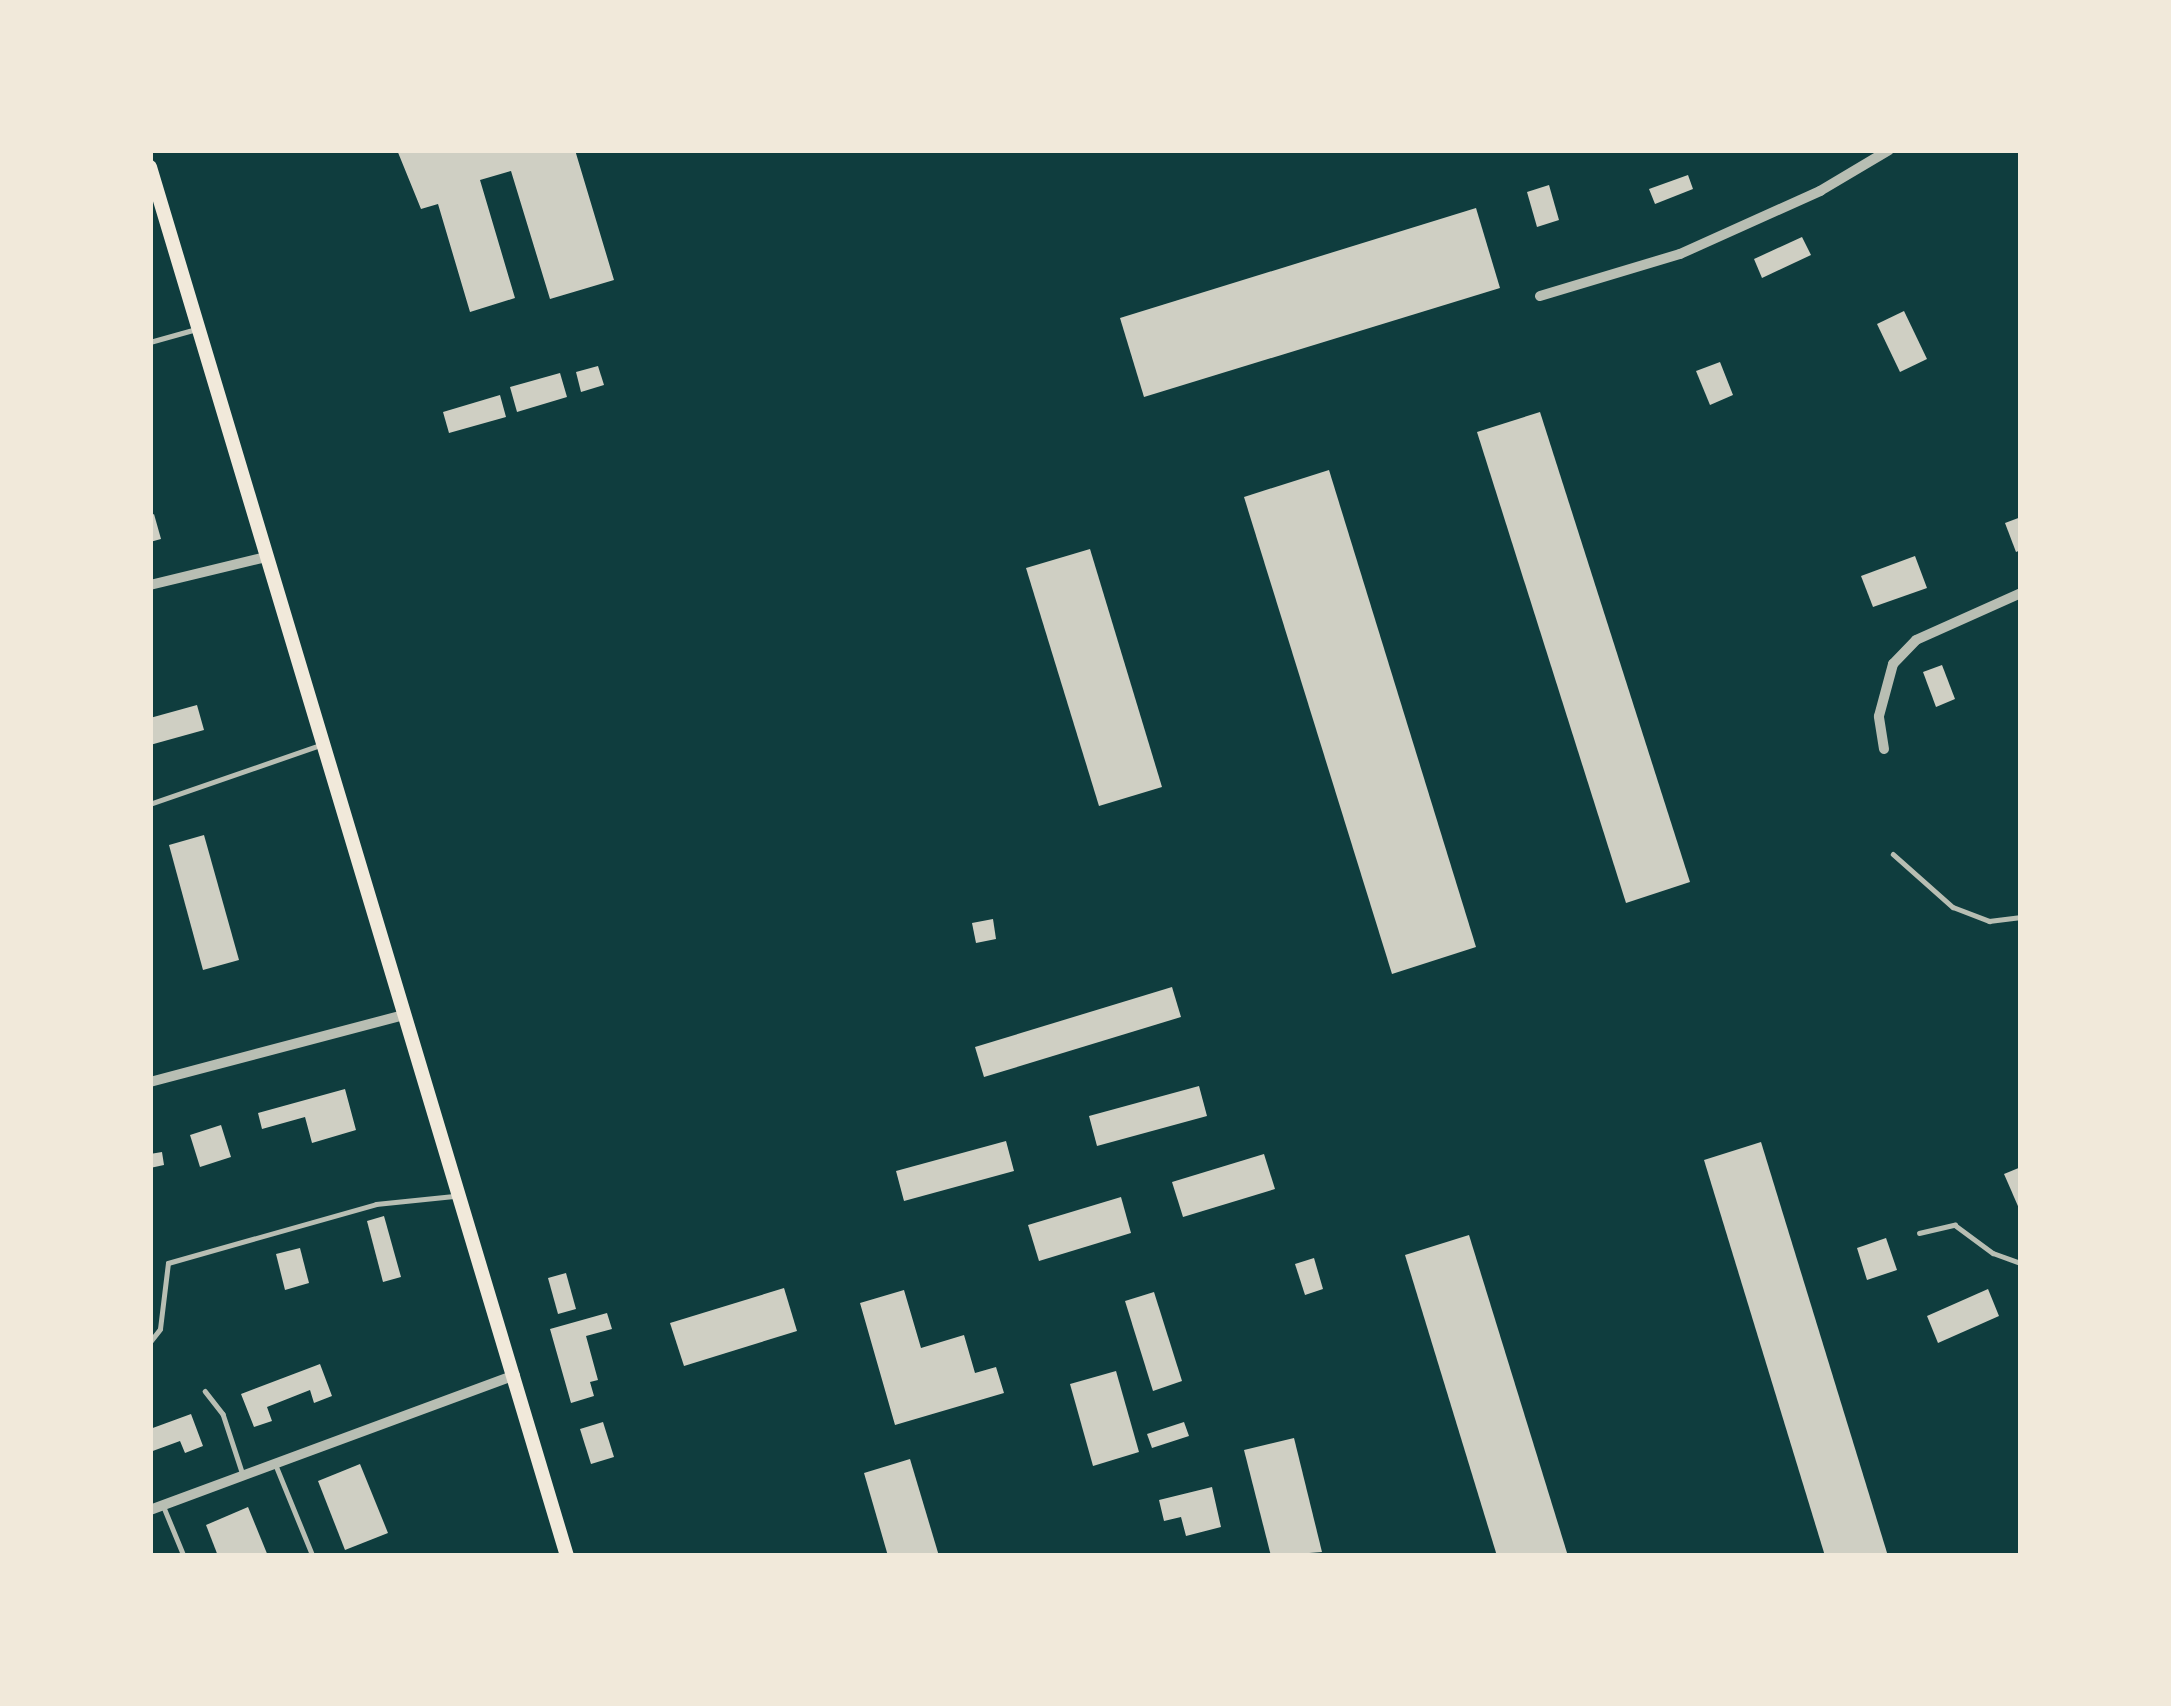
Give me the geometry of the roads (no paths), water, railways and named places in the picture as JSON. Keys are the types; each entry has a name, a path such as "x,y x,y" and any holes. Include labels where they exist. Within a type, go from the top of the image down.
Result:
{"main road":[{"path":"150,167 326,743 454,1196 515,1375 566,1556"}],"street":[{"path":"1540,296 1680,254 1820,191 1889,150"},
{"path":"150,585 266,557"},
{"path":"1885,749 1879,716 1892,664 1916,640 2021,592"},
{"path":"150,1082 404,1015"},
{"path":"156,1507 515,1375"}],"lane":[{"path":"150,342 198,328"},
{"path":"150,803 326,743"},
{"path":"1893,854 1953,907 1989,921 2021,917"},
{"path":"150,1342 160,1329 167,1263 376,1204 454,1196"},
{"path":"1919,1233 1955,1225 1993,1253 2021,1262"},
{"path":"205,1391 223,1414 243,1475"},
{"path":"275,1463 313,1556"},
{"path":"156,1507 184,1556"}]}
